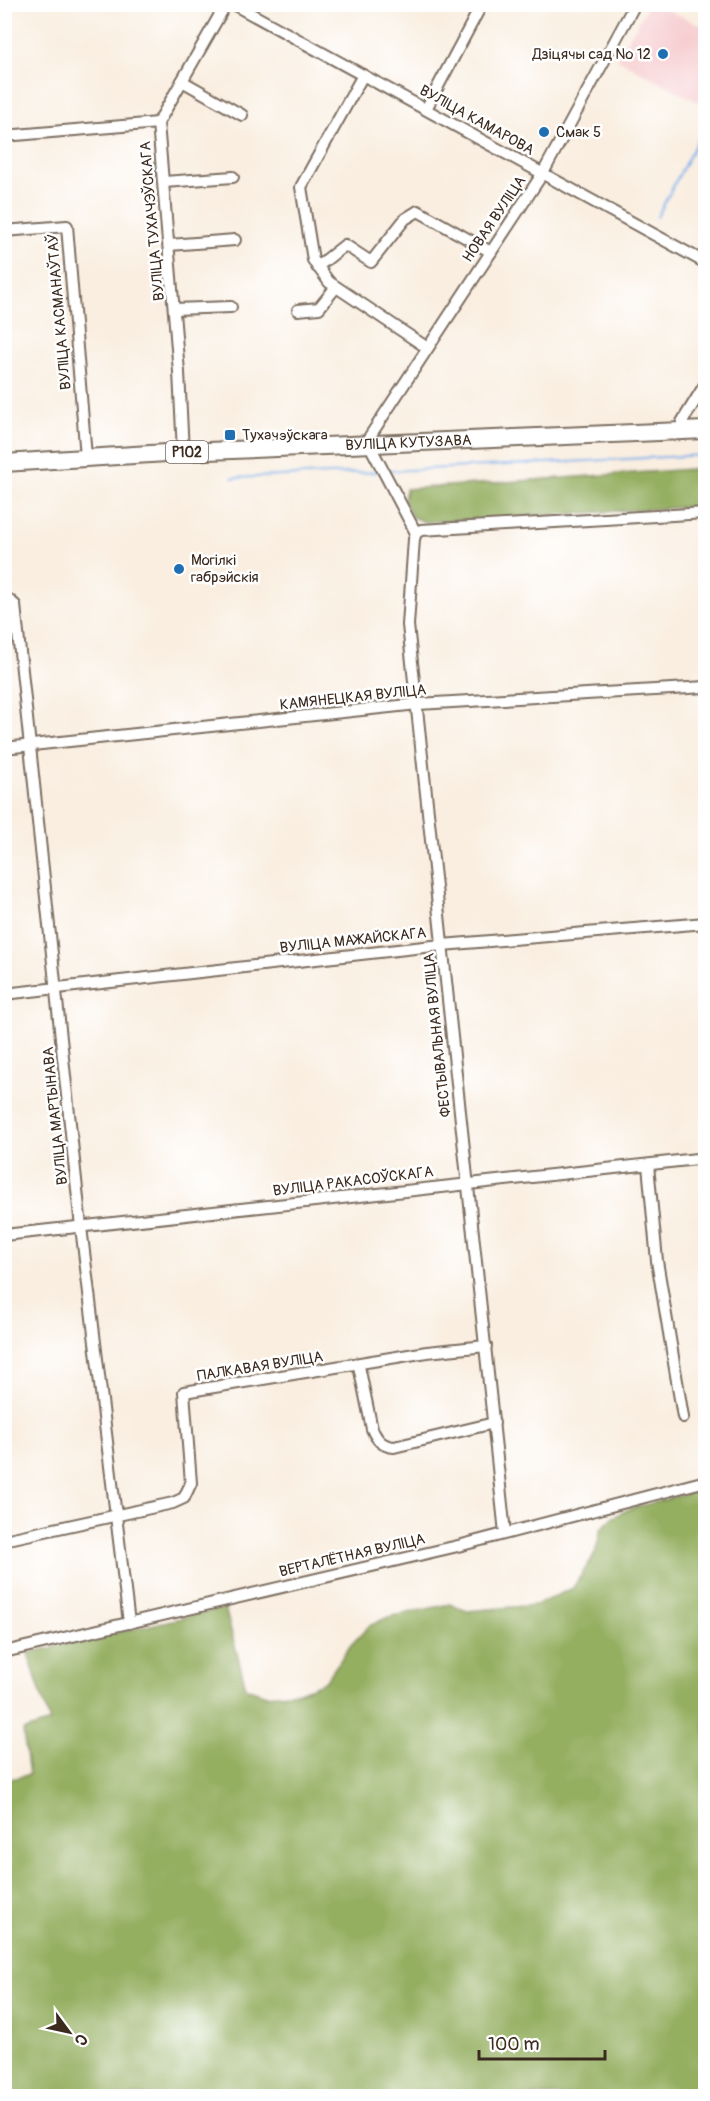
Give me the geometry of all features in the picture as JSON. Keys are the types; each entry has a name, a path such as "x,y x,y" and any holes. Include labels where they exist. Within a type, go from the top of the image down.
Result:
{"main road":[{"name":"ВУЛІЦА КУТУЗАВА","path":"4,463 183,452 705,430"}],"street":[{"name":"ВУЛІЦА ТУХАЧЭЎСКАГА","path":"183,452 174,309 158,123 226,4"},
{"name":"ВУЛІЦА КАМАРОВА","path":"233,4 705,263"},
{"path":"426,109 482,4"},
{"name":"НОВАЯ ВУЛІЦА","path":"369,444 375,426 543,173 634,4"},
{"path":"363,75 301,187 313,260 316,267 336,287 426,347"},
{"path":"183,81 242,115"},
{"path":"4,136 158,123"},
{"path":"164,182 232,177"},
{"path":"316,267 345,245 371,262 405,219 418,211 491,252"},
{"name":"ВУЛІЦА КАСМАНАЎТАЎ","path":"4,231 67,226 86,457"},
{"path":"169,245 234,240"},
{"path":"298,310 319,308 336,287"},
{"path":"174,309 231,307"},
{"path":"682,431 682,422 705,383"},
{"path":"369,444 418,531 705,513"},
{"name":"ФЕСТЫВАЛЬНАЯ ВУЛІЦА","path":"418,531 408,625 505,1533"},
{"name":"ВУЛІЦА МАРТЫНАВА","path":"4,596 15,606 58,989 81,1227 129,1623"},
{"name":"КАМЯНЕЦКАЯ ВУЛІЦА","path":"4,748 418,704 705,687"},
{"name":"ВУЛІЦА МАЖАЙСКАГА","path":"4,994 442,945 705,923"},
{"name":"ВУЛІЦА РАКАСОЎСКАГА","path":"4,1235 468,1182 705,1158"},
{"path":"648,1165 657,1262 683,1417"},
{"name":"ПАЛКАВАЯ ВУЛІЦА","path":"4,1540 173,1503 184,1498 189,1492 191,1483 184,1392 359,1366 427,1352 486,1346"},
{"path":"359,1366 372,1429 376,1439 382,1444 394,1447 494,1423"},
{"name":"ВЕРТАЛЁТНАЯ ВУЛІЦА","path":"4,1652 505,1533 705,1481"}],"shaded area":[{"name":"Дзіцячы сад № 12","path":"648,5 657,5 705,27 705,106 617,59"}],"green space":[{"path":"705,468 705,506 425,522 412,517 404,500 406,489"},
{"path":"705,1489 705,2096 5,2096 5,1780 29,1775 23,1731 50,1722 28,1653 225,1608 246,1688 266,1695 299,1692 325,1682 351,1645 369,1626 388,1617 450,1604 467,1611 536,1605 573,1588 595,1554 601,1529 613,1517 629,1509"}],"waterway":[{"path":"657,217 706,124"},
{"path":"388,471 706,455"},
{"path":"232,478 379,472"}],"place":[{"name":"Дзіцячы сад № 12","path":"663,54"},
{"name":"Смак 5","path":"544,132"},
{"name":"Тухачэўскага","path":"230,435"},
{"name":"Могілкі габрэйскія","path":"179,569"}]}
